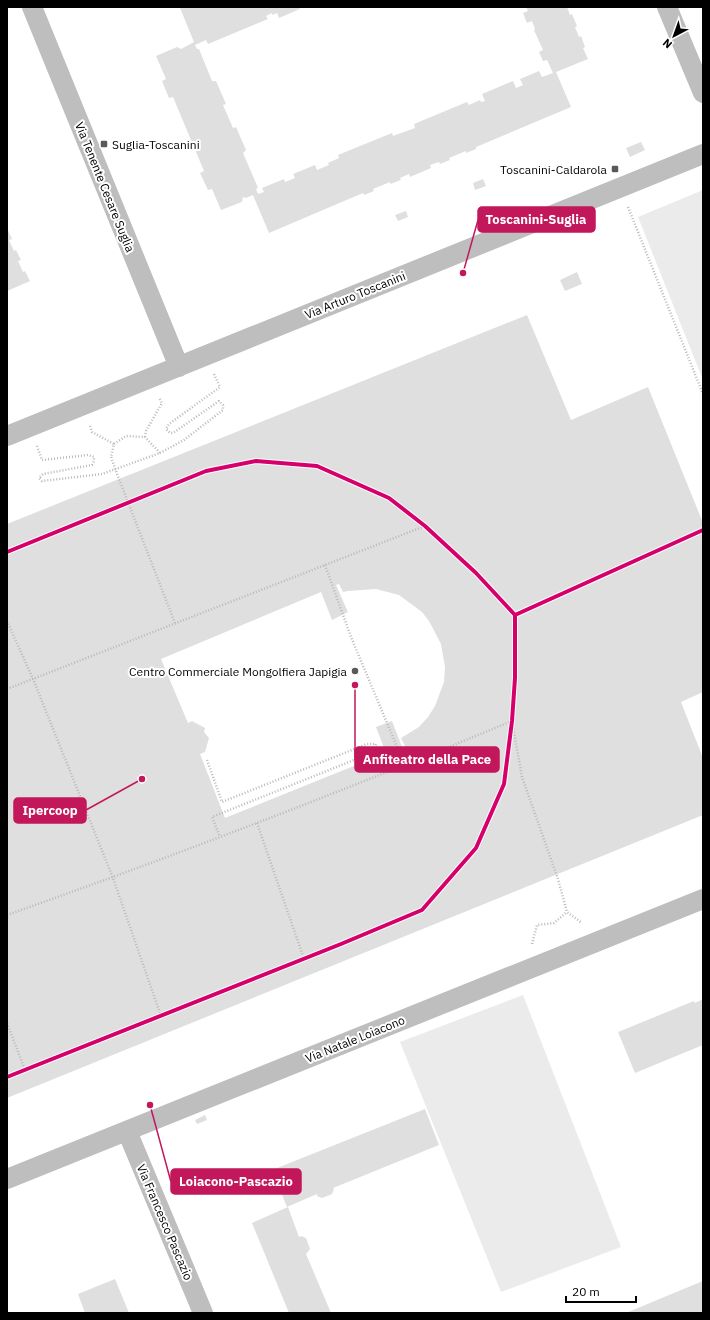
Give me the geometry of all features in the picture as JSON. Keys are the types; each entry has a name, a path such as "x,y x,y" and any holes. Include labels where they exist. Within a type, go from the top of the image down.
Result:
{"street":[{"name":"Via Tenente Cesare Suglia","path":"32,7 179,367"},
{"path":"667,7 703,93"},
{"name":"Via Arturo Toscanini","path":"7,436 703,154"},
{"name":"Via Natale Loiacono","path":"7,1179 703,899"},
{"name":"Via Francesco Pascazio","path":"127,1131 203,1313"}],"path":[{"path":"620,188 703,394"},
{"path":"30,427 42,460 88,455 94,457 92,465 43,474 39,478 42,481 102,474 160,454 184,440 223,410 223,405 219,401 173,433 170,433 166,429 169,424 220,387 206,356"},
{"path":"145,437 146,431 162,403"},
{"path":"92,432 114,444"},
{"path":"160,454 145,437 126,436 114,444 111,457 175,623"},
{"path":"121,506 135,500"},
{"path":"419,521 430,531"},
{"path":"7,689 425,526"},
{"path":"325,565 351,637 405,766"},
{"path":"7,621 33,679 113,878 161,1016"},
{"path":"510,742 513,714"},
{"path":"7,915 113,878 257,823 405,766 512,721"},
{"path":"512,721 522,777 558,879 567,912 554,924 537,925"},
{"path":"207,760 222,802 367,744 376,744 374,752 212,818 220,837"},
{"path":"257,823 304,959"},
{"path":"297,962 310,957"},
{"path":"154,1019 168,1013"},
{"path":"7,1023 25,1070"},
{"path":"19,1072 32,1067"}],"shaded area":[{"path":"703,190 703,380 638,217"},
{"path":"523,995 621,1247 501,1292 400,1042"}],"building":[{"path":"299,7 300,9 279,18 277,13 272,15 272,13 266,16 268,19 208,44 206,40 195,45 197,49 199,49 212,81 216,81 226,104 223,105 233,128 236,127 246,150 243,153 258,188 256,189 258,194 264,192 262,188 284,179 285,182 295,178 293,174 315,165 317,170 329,165 328,163 339,158 338,155 392,133 393,136 415,128 414,124 467,102 469,105 480,100 481,102 485,101 482,94 513,81 516,88 523,85 520,79 539,71 542,77 553,73 547,60 543,61 539,52 543,50 534,30 532,21 527,23 523,13 528,11 526,7 567,7 577,26 575,27 579,37 581,36 585,47 583,48 588,59 556,72 571,107 476,147 476,149 466,153 466,151 449,158 450,160 440,164 439,162 430,165 431,168 410,177 409,174 400,178 401,180 390,184 390,182 373,189 374,191 364,195 363,193 269,233 253,195 246,198 243,197 242,202 221,210 212,189 208,190 200,173 204,171 173,97 169,98 162,81 166,79 156,56 177,47 181,49 194,42 180,8"},
{"path":"641,142 645,150 630,157 626,148"},
{"path":"483,179 486,186 475,190 473,183"},
{"path":"406,211 408,217 398,221 395,215"},
{"path":"7,228 12,239 9,240 14,251 16,250 21,260 18,261 23,272 25,271 30,281 7,291"},
{"path":"577,272 582,284 565,291 560,280"},
{"name":"Centro Commerciale Mongolfiera Japigia","path":"527,315 571,420 648,387 703,523 703,692 681,702 703,758 703,815 7,1098 7,524","holes":["339,584 343,592 376,589 399,595 422,612 429,621 441,644 445,667 444,682 435,706 419,727 401,738 405,746 402,747 392,721 376,727 386,753 225,818 200,754 205,752 209,738 204,732 205,728 192,721 188,723 161,659 321,592 332,620 348,612 336,585"]},
{"path":"703,999 703,1045 635,1073 618,1032 694,1001 695,1003"},
{"path":"425,1109 439,1145 333,1188 332,1194 322,1198 317,1196 317,1194 287,1207 272,1170"},
{"path":"205,1115 207,1120 197,1124 195,1120"},
{"path":"288,1207 299,1237 301,1236 306,1238 310,1249 306,1254 331,1313 289,1313 252,1223"},
{"path":"115,1279 129,1313 85,1313 78,1294"},
{"path":"703,1281 703,1313 626,1313 669,1295"}],"cycle path":[{"path":"7,552 206,471 256,461 317,466 389,498 425,526 476,573 515,615 515,678 512,721 504,784 476,848 422,910 341,944 7,1077"},
{"path":"515,615 703,530"}],"place":[{"name":"Suglia-Toscanini","path":"104,144"},
{"name":"Toscanini-Caldarola","path":"615,169"},
{"name":"Toscanini-Suglia","path":"463,273"},
{"name":"Centro Commerciale Mongolfiera Japigia","path":"355,671"},
{"name":"Anfiteatro della Pace","path":"355,685"},
{"name":"Ipercoop","path":"142,779"},
{"name":"Loiacono-Pascazio","path":"150,1105"}]}
